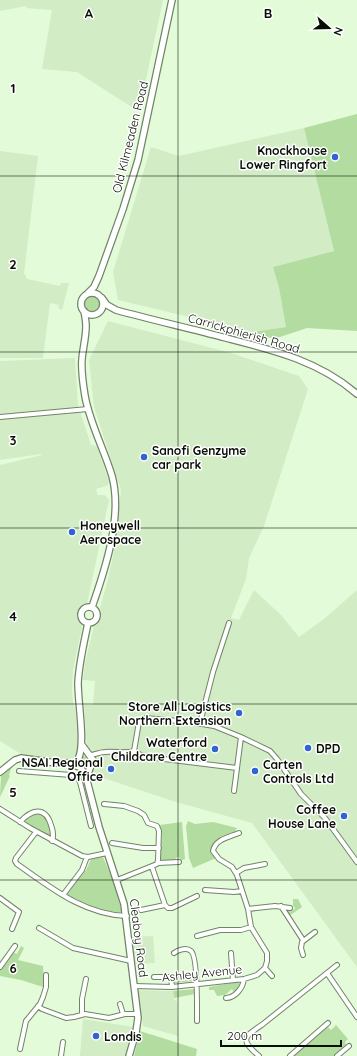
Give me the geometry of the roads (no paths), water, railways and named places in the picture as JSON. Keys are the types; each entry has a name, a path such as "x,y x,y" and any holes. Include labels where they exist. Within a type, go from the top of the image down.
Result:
{"street":[{"name":"Old Kilmeaden Road","path":"88,293 94,287 99,276 127,198 140,154 172,0"},
{"name":"Old Kilmeaden Road","path":"99,276 98,290 101,297"},
{"path":"85,335 89,324 103,306 101,297 95,293 88,293 81,301 81,307 84,311 86,321 82,372 88,409 110,471 115,497 111,540 103,574 92,607"},
{"name":"Carrickphierish Road","path":"101,297 107,305 118,310"},
{"name":"Carrickphierish Road","path":"98,313 107,309 118,310 262,347 291,356 325,371 357,394"},
{"path":"84,311 90,315 98,313"},
{"path":"0,417 88,409"},
{"path":"86,607 92,607 96,612 97,617 93,622 88,623 83,620 81,613 86,607"},
{"path":"80,767 77,763 82,745 78,682 80,663 88,623"},
{"path":"200,723 213,672 229,623"},
{"path":"134,751 140,720 150,717 200,723 218,727 241,736 273,753 301,794 325,818 357,862"},
{"path":"234,791 241,736"},
{"path":"82,745 92,758 92,765"},
{"path":"69,764 83,754 107,752 125,753 134,751 146,756 237,768"},
{"path":"86,779 95,758 100,753"},
{"path":"0,772 15,760 21,758 69,764 86,769 92,765"},
{"name":"Cleaboy Road","path":"80,767 86,779 95,814 117,880 126,916 137,1014 137,1029 129,1056"},
{"path":"18,771 76,776 81,784 91,826"},
{"path":"104,804 124,806 141,813 148,823 158,828 158,862"},
{"path":"0,809 36,832 80,856 87,858 108,853"},
{"path":"20,822 33,812 46,814 49,818 53,832 52,841"},
{"path":"89,816 95,814"},
{"path":"36,832 16,857 15,862 77,904 112,915 126,916"},
{"path":"239,833 222,840 214,846 214,852 219,859 230,866 236,873 248,910 251,927 267,953 265,968 272,976"},
{"path":"112,843 143,848 159,848"},
{"path":"63,895 82,870 87,858"},
{"path":"117,880 152,866 158,862 179,862"},
{"path":"236,873 244,868 265,864"},
{"path":"152,866 164,905 168,908 172,908 197,896"},
{"path":"205,890 234,892 242,891"},
{"path":"0,898 19,912 12,929"},
{"path":"141,910 164,905"},
{"path":"248,910 273,906 290,908"},
{"path":"281,906 302,940 301,948 303,955"},
{"path":"197,936 218,930 241,930 251,927"},
{"path":"39,928 73,948 130,962"},
{"path":"302,940 314,932"},
{"path":"0,967 15,946"},
{"path":"174,953 184,949 190,950 195,959 197,1021"},
{"path":"231,953 233,980"},
{"path":"259,1056 247,1043 249,1033 263,1024 337,965"},
{"name":"Ashley Avenue","path":"134,986 172,987 244,979 257,975 265,968"},
{"path":"327,973 357,1017"},
{"path":"20,1049 26,1021 38,1006 45,991 46,975"},
{"path":"154,977 171,977 172,987"},
{"path":"82,1014 81,1002 86,979"},
{"path":"226,998 232,998 235,995 244,979"},
{"path":"120,1004 123,1014"},
{"path":"38,1006 64,1017 74,1017 82,1014 109,1018 123,1014 137,1014"},
{"path":"290,1056 328,1023"},
{"path":"62,1056 63,1042"},
{"path":"337,1056 350,1046"}],"place":[{"name":"Knockhouse Lower Ringfort","path":"335,157"},
{"name":"Sanofi Genzyme car park","path":"144,457"},
{"name":"Honeywell Aerospace","path":"72,532"},
{"name":"Store All Logistics Northern Extension","path":"239,713"},
{"name":"DPD","path":"308,748"},
{"name":"Waterford Childcare Centre","path":"215,749"},
{"name":"NSAI Regional Office","path":"111,769"},
{"name":"Carten Controls Ltd","path":"255,771"},
{"name":"Coffee House Lane","path":"344,816"},
{"name":"Londis","path":"96,1036"}]}
